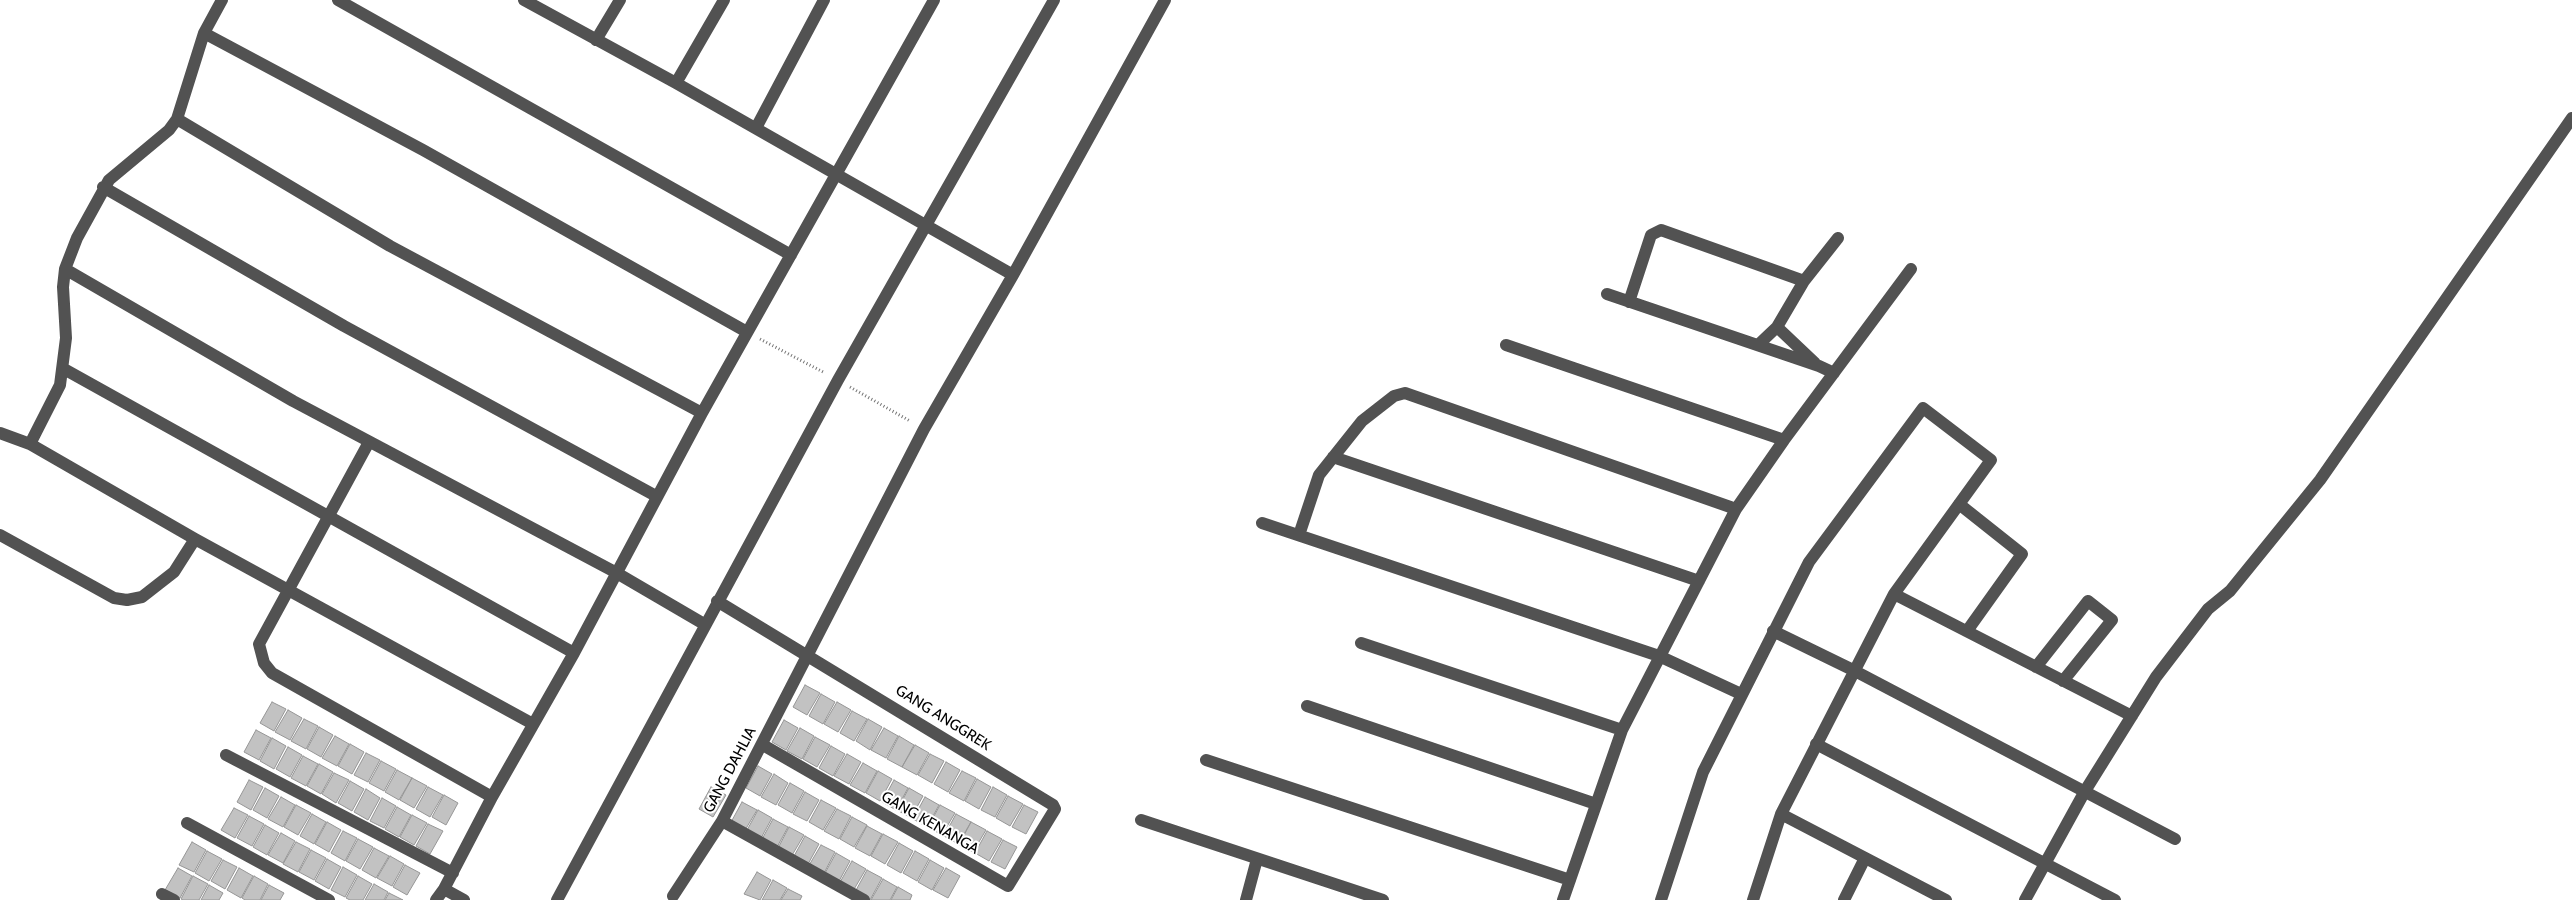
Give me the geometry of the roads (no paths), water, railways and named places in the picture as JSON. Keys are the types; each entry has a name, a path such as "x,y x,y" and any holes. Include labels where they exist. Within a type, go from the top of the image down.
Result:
{"street":[{"path":"30,444 60,385 64,369 66,338 63,287 65,269 77,238 103,187 169,130 177,119 204,33 222,0"},
{"path":"338,0 791,255"},
{"path":"524,0 676,83 1013,275"},
{"path":"596,40 620,0"},
{"path":"676,83 724,0"},
{"path":"756,128 824,0"},
{"path":"436,900 454,873 492,797 574,653 656,496 934,0"},
{"path":"556,900 838,380 1054,0"},
{"name":"GANG DAHLIA","path":"673,896 722,821 924,429 1013,275 1165,0"},
{"path":"204,33 423,150 747,332"},
{"path":"2025,900 2085,790 2156,677 2203,616 2230,591 2320,480 2572,118"},
{"path":"177,119 390,246 702,413"},
{"path":"103,187 344,326 656,496"},
{"path":"1629,302 1651,234 1661,230 1804,281"},
{"path":"1758,345 1777,327 1804,281 1838,238"},
{"path":"1564,900 1622,730 1736,508 1911,268"},
{"path":"65,269 369,442 615,572 704,624"},
{"path":"1607,294 1819,366 1834,373"},
{"path":"1777,327 1819,366"},
{"path":"1506,345 1784,440"},
{"path":"64,369 574,653"},
{"path":"1299,535 1319,475 1362,421 1394,396 1405,394 1736,508"},
{"path":"1661,900 1703,772 1809,562 1923,408 1991,460 1894,594 1782,814 1753,900"},
{"path":"0,433 30,444 195,539 533,724"},
{"path":"369,442 259,644 264,662 272,673 492,797"},
{"path":"1333,457 1698,581"},
{"path":"1959,504 2022,554 1968,631"},
{"path":"1262,523 1659,656 1741,694"},
{"path":"0,534 114,598 127,600 142,598 174,572 195,539"},
{"path":"1894,594 2132,716"},
{"path":"718,601 807,653"},
{"path":"2036,667 2088,602 2112,620 2063,681"},
{"path":"1773,631 1854,670 2175,839"},
{"path":"1361,643 1622,730"},
{"name":"GANG ANGGREK","path":"807,653 1053,805 1053,814"},
{"path":"1307,706 1596,804"},
{"path":"1816,744 2115,900"},
{"name":"GANG KENANGA","path":"762,745 1008,886 1053,814"},
{"path":"226,756 454,873"},
{"path":"1206,760 1570,880"},
{"path":"1782,814 1939,898"},
{"path":"1141,820 1383,900"},
{"path":"722,821 864,900"},
{"path":"187,823 329,900"},
{"path":"1844,900 1865,858"},
{"path":"1246,900 1257,859"},
{"path":"444,890 464,900"},
{"path":"162,894 174,900"}]}
